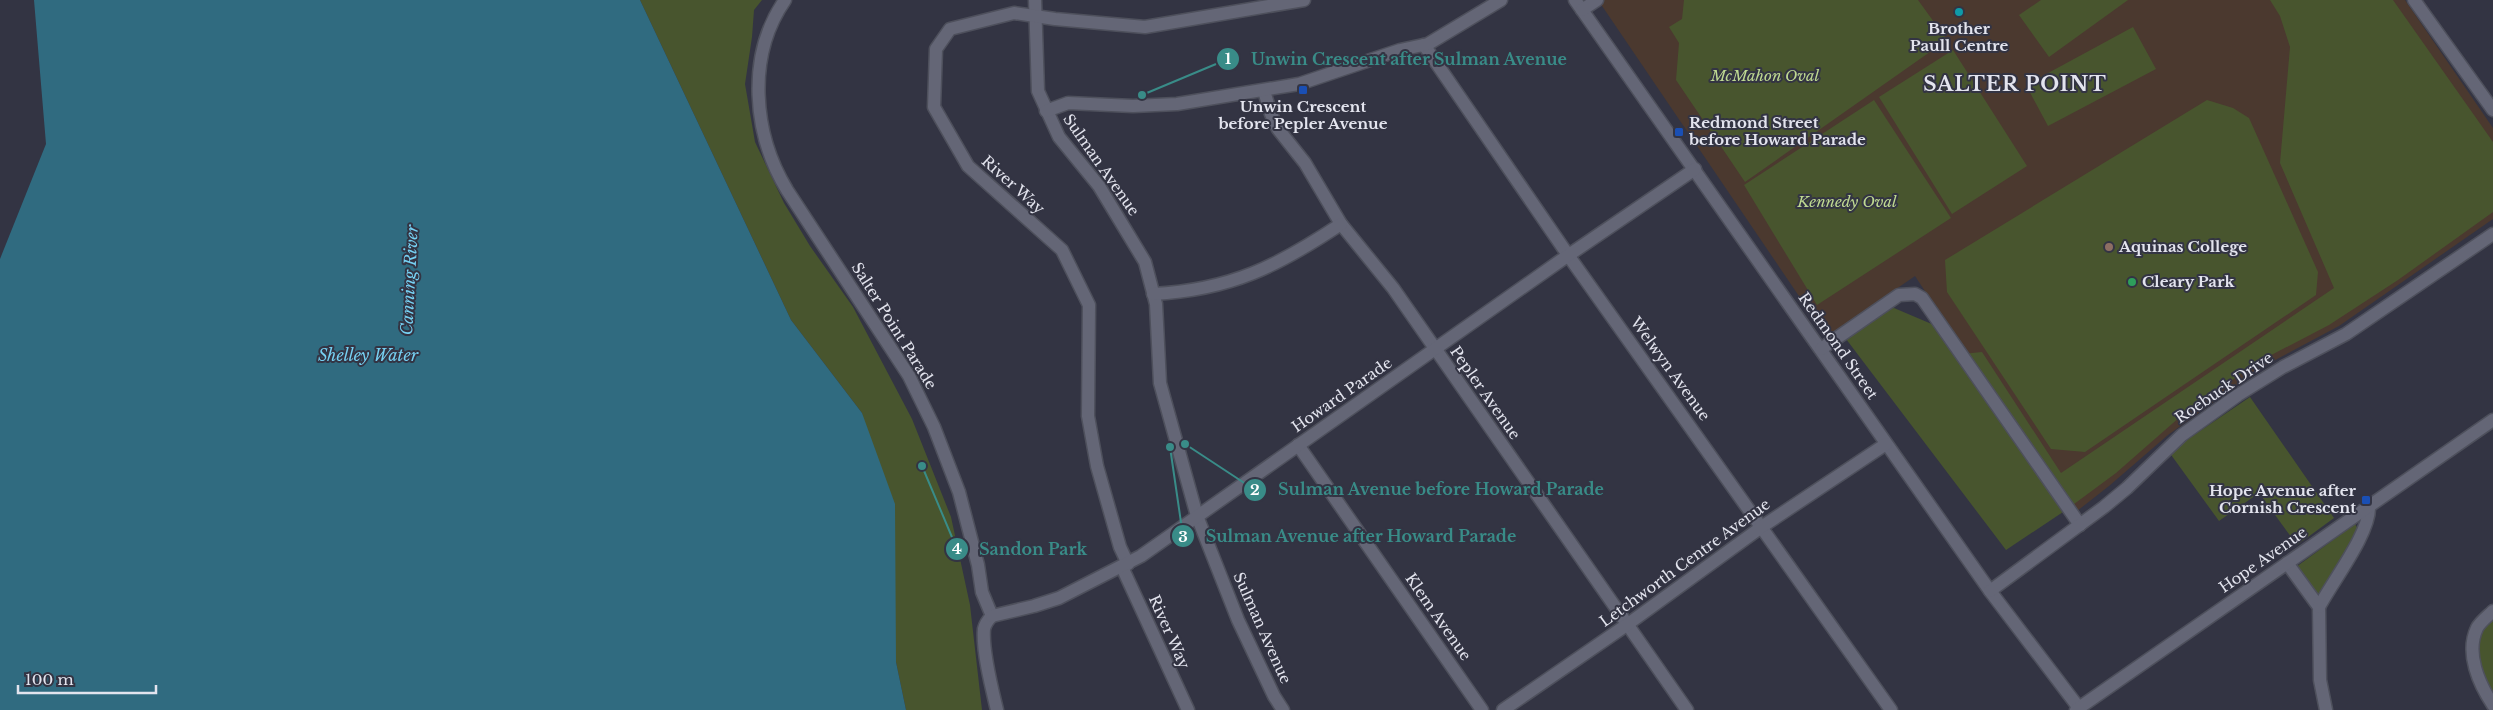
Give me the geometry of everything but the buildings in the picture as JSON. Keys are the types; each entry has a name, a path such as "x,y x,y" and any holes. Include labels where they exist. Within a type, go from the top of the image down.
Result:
{"street":[{"name":"Salter Point Parade","path":"785,0 765,41 760,71 761,117 776,172 909,376 934,427 959,492 978,565 982,592 992,616"},
{"name":"Sulman Avenue","path":"1035,0 1036,83 1046,111 1064,144 1100,186 1145,262 1156,304 1160,384 1197,516 1238,620 1274,696 1283,710"},
{"name":"River Way","path":"1188,710 1125,565 1097,466 1088,416 1090,317 1087,300 1062,250 968,166 934,107 936,49 948,30 1014,13 1035,14 1055,19 1145,27 1304,0"},
{"path":"1046,111 1068,103 1133,106 1177,104 1299,84 1400,50 1424,45 1501,0"},
{"path":"1578,5 1597,0"},
{"path":"2414,0 2493,110"},
{"name":"Redmond Street","path":"1578,5 1990,591 2077,709"},
{"name":"Welwyn Avenue","path":"1424,45 1568,255 1763,526 1892,710"},
{"name":"Pepler Avenue","path":"1264,91 1274,122 1305,163 1341,224 1393,288 1687,710"},
{"name":"Howard Parade","path":"992,616 1059,598 1125,565 1435,350 1568,255 1695,169"},
{"path":"1154,294 1183,292 1233,282 1296,254 1341,224"},
{"name":"Roebuck Drive","path":"1990,591 2128,488 2182,435 2238,395 2283,367 2346,334 2493,234"},
{"path":"1821,349 1899,295 1915,294 1922,298 2080,524"},
{"name":"Hope Avenue","path":"2077,709 2493,420"},
{"name":"Letchworth Centre Avenue","path":"1504,710 1628,624 1763,526 1886,444"},
{"name":"Klem Avenue","path":"1298,445 1482,710"},
{"path":"2326,710 2320,680 2319,607 2364,531 2370,516 2369,506"},
{"path":"2287,562 2319,607"},
{"path":"2493,611 2477,628 2472,655 2482,688 2493,706"},
{"path":"992,616 986,624 985,635 990,677 997,710"}],"shaded area":[{"name":"Aquinas College","path":"1598,0 2405,0 2493,128 2493,219 2339,326 2262,367 2168,435 2072,515 1915,276 1834,332 1822,330"}],"green space":[{"path":"640,0 762,0 754,10 745,84 755,142 784,203 810,246 853,307 912,419 951,517 970,605 982,710 906,710 896,662 862,413 791,320"},
{"name":"McMahon Oval","path":"1684,0 1918,0 1947,40 1745,182 1676,80 1679,43 1669,27 1682,19"},
{"path":"2041,0 2128,0 2049,57 2019,15"},
{"path":"2270,0 2393,0 2493,142 2493,212 2398,280 2329,325 2258,362 2181,416 2116,473 2066,510 2006,550 1840,331 1867,311 1894,308 1934,325 1962,354 1982,352 2061,473 2334,288 2280,163 2290,47 2280,16"},
{"path":"2133,27 2156,69 2048,126 2026,85"},
{"path":"1953,50 2027,166 1952,214 1879,97"},
{"name":"Kennedy Oval","path":"1874,100 1951,218 1817,305 1744,185"},
{"name":"Cleary Park","path":"2207,100 2233,108 2249,118 2318,272 2316,295 2085,452 2051,449 1947,292 1945,260"},
{"path":"2250,397 2334,518 2297,545 2259,493 2219,521 2169,452"},
{"path":"2355,524 2358,529 2317,598 2296,567"},
{"path":"2493,614 2493,701 2475,654 2480,629"}],"water":[{"name":"Shelley Water","path":"34,0 640,0 791,320 862,413 895,504 896,662 906,710 0,710 0,259 46,144"}],"place":[{"name":"Brother Paull Centre","path":"1959,12"},
{"name":"Unwin Crescent before Pepler Avenue","path":"1303,90"},
{"name":"Unwin Crescent after Sulman Avenue","path":"1142,95"},
{"name":"Redmond Street before Howard Parade","path":"1679,132"},
{"name":"Aquinas College","path":"2109,247"},
{"name":"Cleary Park","path":"2132,282"},
{"name":"Sulman Avenue before Howard Parade","path":"1185,444"},
{"name":"Sulman Avenue after Howard Parade","path":"1170,447"},
{"name":"Sandon Park","path":"922,466"},
{"name":"Hope Avenue after Cornish Crescent","path":"2366,500"}],"district":[{"name":"SALTER POINT","path":"2015,84"}],"water label":[{"name":"Canning River","path":"409,280"}]}
